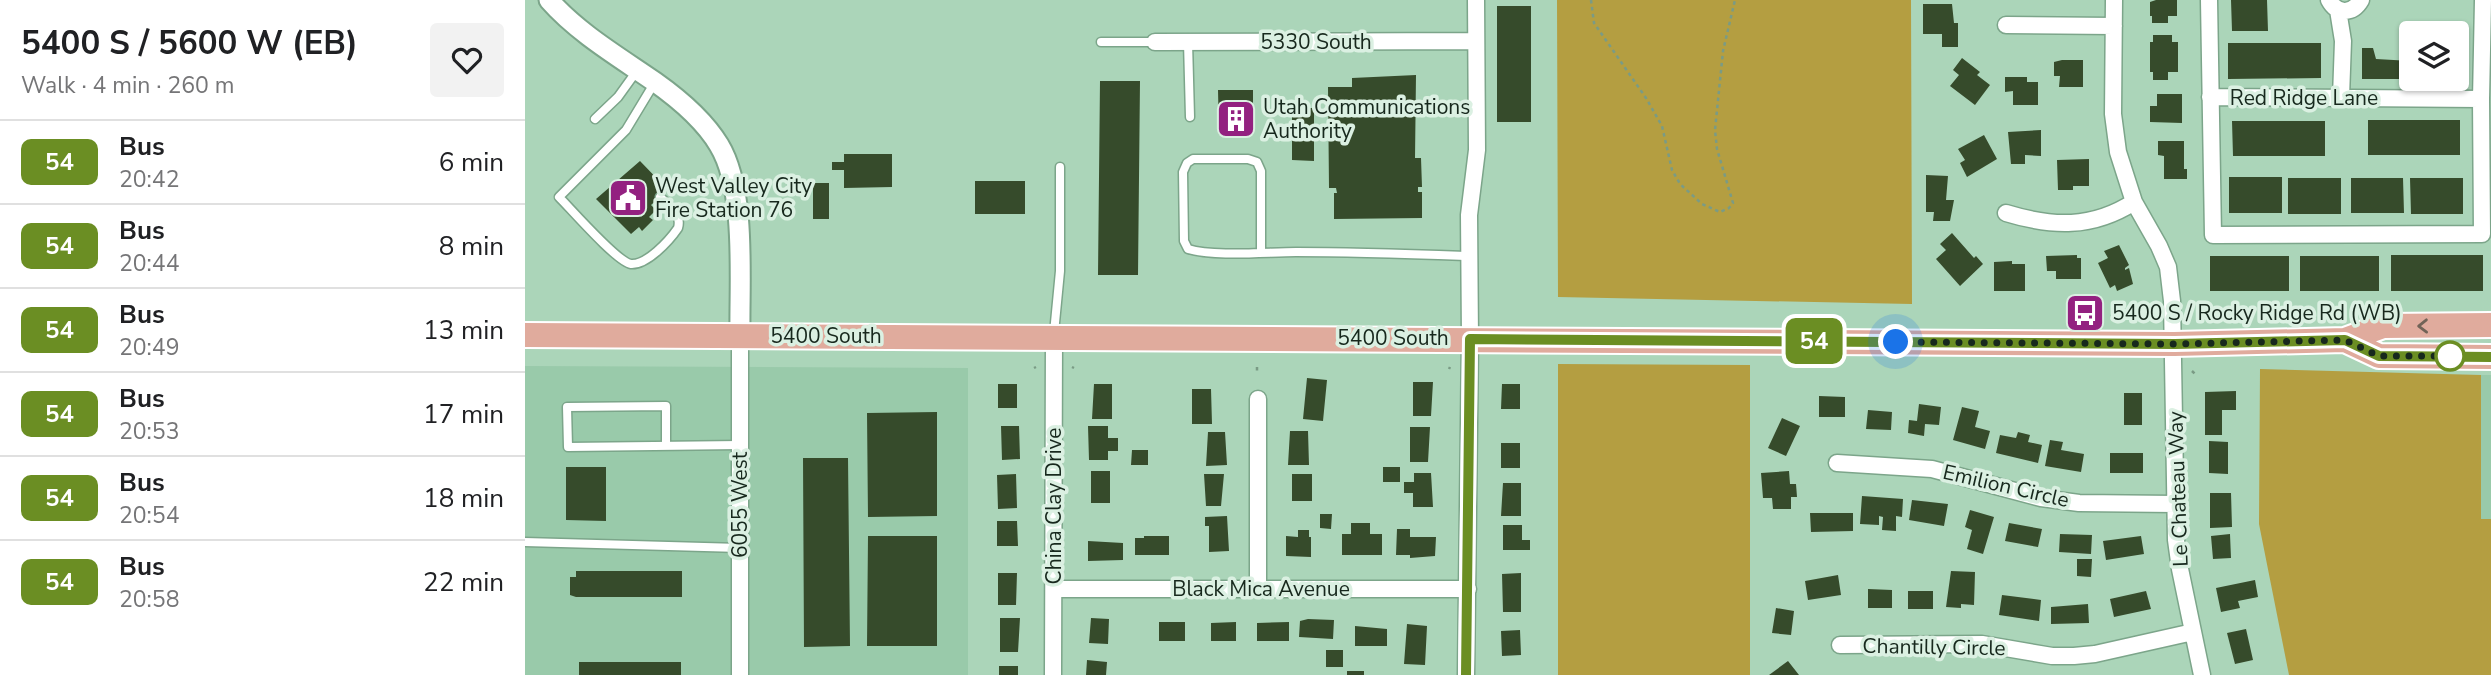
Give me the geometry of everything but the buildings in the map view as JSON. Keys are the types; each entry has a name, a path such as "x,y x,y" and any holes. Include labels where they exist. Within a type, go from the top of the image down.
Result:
{"main road":[{"name":"5400 South","path":"525,335 2175,344 2345,340 2383,326 2491,325"},
{"name":"5400 South","path":"2345,340 2379,356 2491,357"}],"street":[{"path":"549,0 590,37 655,82 704,124 721,148 731,173 738,210 740,335"},
{"path":"1466,675 1470,203 1477,150 1476,0"},
{"name":"Le Chateau Way","path":"2114,0 2113,114 2118,152 2134,202 2168,267 2175,344 2175,504 2180,569 2202,675"},
{"path":"2209,0 2213,235 2481,234 2483,0"},
{"path":"2341,97 2343,41 2351,4"},
{"path":"2006,25 2114,26"},
{"name":"5330 South","path":"1155,42 1476,41"},
{"name":"Red Ridge Lane","path":"2210,97 2481,99"},
{"path":"2006,213 2037,222 2093,221 2116,214 2134,202"},
{"name":"6055 West","path":"740,335 740,675"},
{"name":"China Clay Drive","path":"1053,675 1054,336"},
{"path":"1258,399 1258,589"},
{"name":"Emilion Circle","path":"1836,463 1932,469 2041,498 2079,503 2175,504"},
{"name":"Black Mica Avenue","path":"1054,589 1468,589"},
{"name":"Chantilly Circle","path":"1840,645 1982,644 2052,656 2074,656 2095,654 2193,632"}],"lane":[{"path":"1101,42 1155,42"},
{"path":"1188,42 1190,117"},
{"path":"595,120 618,97 638,70"},
{"path":"655,82 626,130 559,197 619,259 633,264 644,262 678,228 680,221 677,215 660,197"},
{"path":"1261,252 1261,172 1257,162 1248,159 1193,159 1187,163 1183,172 1184,241 1188,249 1204,252 1469,256"},
{"path":"1054,336 1060,271 1060,167"},
{"path":"666,446 666,406 567,407 568,447 666,446 740,445"},
{"path":"525,542 740,548"}],"path":[{"path":"1591,0 1594,23 1662,126 1672,170 1680,184 1702,204 1720,212 1733,203 1717,149 1715,130 1723,51 1735,0"},
{"path":"1257,367 1257,373"}],"shaded area":[{"path":"1557,0 1911,0 1912,304 1558,297"},
{"path":"1558,364 1750,365 1750,675 1558,675"},
{"path":"525,366 968,368 968,675 525,675"},
{"path":"2260,369 2481,375 2481,519 2491,519 2491,675 2289,675 2259,524"},
{"path":"2481,375 2491,375 2491,519 2481,519"}],"bus line":[{"name":"54","path":"1466,675 1470,339 2175,344 2345,340 2379,356 2491,357"}],"place":[{"name":"Utah Communications Authority","path":"1236,119"},
{"name":"West Valley City Fire Station 76","path":"628,198"},
{"name":"5400 S / Rocky Ridge Rd (WB)","path":"2085,313"}],"route":[{"path":"1896,342 2175,344 2345,340 2379,356 2450,356"}]}
